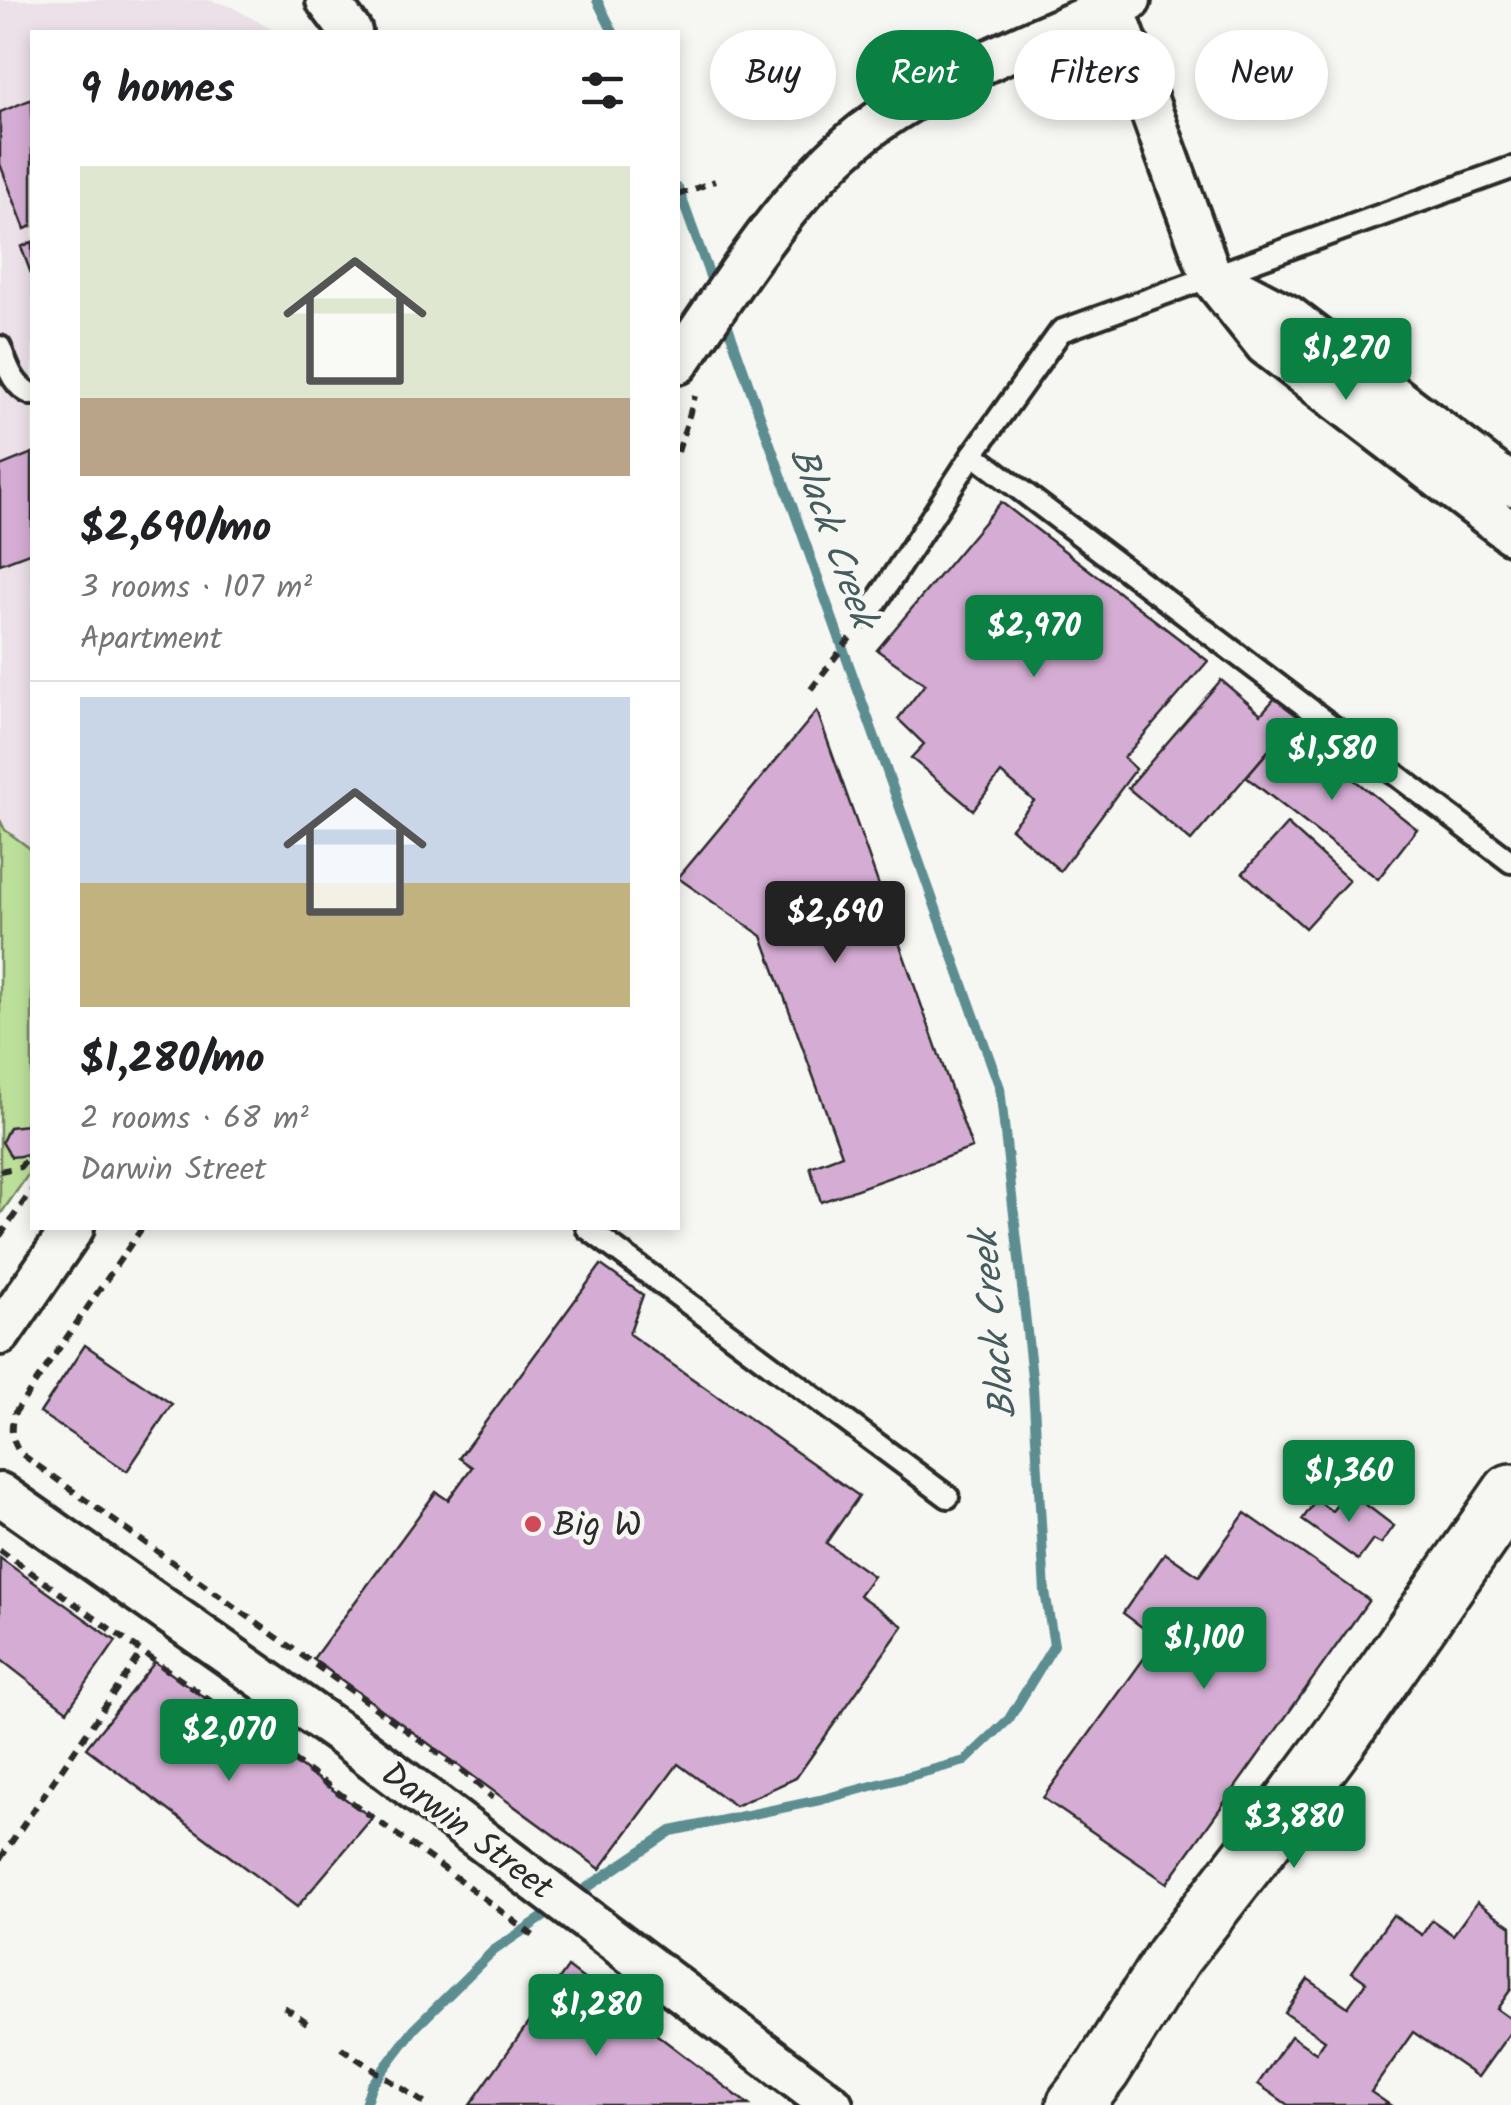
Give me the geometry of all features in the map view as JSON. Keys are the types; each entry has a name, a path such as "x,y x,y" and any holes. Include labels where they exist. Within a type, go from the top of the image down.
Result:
{"main road":[{"path":"1076,2105 1173,1958 1270,1832 1511,1492"},
{"path":"1444,1587 1476,1560 1511,1510"},
{"path":"1105,2105 1238,1933 1511,1546"}],"street":[{"path":"326,0 349,30"},
{"path":"688,368 745,267 822,170 864,132 959,74 1122,3 1211,276 1266,346 1511,534"},
{"path":"1211,276 1288,316 1511,485"},
{"path":"0,1334 72,1230"},
{"name":"Darwin Street","path":"0,1494 340,1734 832,2105"}],"lane":[{"path":"867,616 972,454 1061,331 1511,168"},
{"path":"0,347 12,378 30,394"},
{"path":"972,454 1511,862"},
{"path":"590,1230 948,1497"}],"path":[{"path":"680,195 715,181"},
{"path":"680,435 688,368"},
{"path":"811,689 867,616"},
{"path":"0,1171 20,1167 27,1158 30,1160"},
{"path":"0,1236 30,1193"},
{"path":"20,1453 10,1428 14,1414 141,1230"},
{"path":"0,1550 539,1940"},
{"path":"0,1860 142,1652"},
{"path":"284,2008 311,2026"},
{"path":"341,2048 427,2105"}],"shaded area":[{"path":"0,0 208,0 230,6 271,30 30,30 30,849 5,830 0,820"}],"green space":[{"path":"0,820 5,830 30,849 30,1172 0,1215"}],"building":[{"path":"30,100 30,227 25,229 0,164 0,112"},
{"path":"30,243 30,271 21,247"},
{"path":"30,454 30,553 0,564 0,466"},
{"path":"1001,502 1208,661 1124,758 1136,769 1060,871 1011,828 1034,801 1001,773 973,810 911,758 924,744 898,719 925,684 877,650"},
{"path":"1221,680 1261,714 1276,697 1298,716 1191,841 1128,788"},
{"path":"817,711 972,1148 821,1202 810,1167 842,1155 762,936 680,879"},
{"path":"1288,728 1417,829 1378,879 1246,777"},
{"path":"1287,824 1349,880 1305,928 1243,873"},
{"path":"28,1125 30,1155 11,1157 2,1142 9,1127"},
{"path":"601,1265 643,1295 629,1334 859,1496 826,1543 873,1576 859,1595 903,1626 796,1778 735,1806 678,1764 600,1869 313,1659 436,1492 448,1500 472,1467 459,1458"},
{"path":"85,1345 172,1404 127,1471 40,1413"},
{"path":"1348,1491 1394,1526 1381,1544 1373,1540 1358,1560 1302,1520 1316,1500 1332,1511"},
{"path":"1245,1513 1369,1600 1167,1883 1043,1798 1158,1639 1123,1613 1165,1553 1199,1576"},
{"path":"0,1558 116,1641 67,1711 0,1659"},
{"path":"155,1662 372,1818 297,1907 86,1748"},
{"path":"1477,1902 1511,1926 1511,1989 1497,2009 1511,2019 1511,2031 1478,2077 1413,2032 1371,2092 1390,2105 1288,2105 1258,2084 1291,2036 1316,2053 1325,2040 1285,2013 1308,1979 1348,2007 1366,1982 1352,1972 1393,1915 1422,1935 1432,1920 1453,1935"},
{"path":"568,1967 749,2105 470,2105"}],"waterway":[{"name":"Black Creek","path":"597,0 612,30"},
{"name":"Black Creek","path":"680,194 715,290"},
{"name":"Black Creek","path":"573,1897 671,1831 820,1800 965,1761 1009,1719 1054,1645 1045,1592 1033,1386 1000,1088 724,315"},
{"name":"Black Creek","path":"365,2105 371,2086 414,2029 493,1951 555,1909"}],"place":[{"name":"Big W","path":"533,1524"}]}
